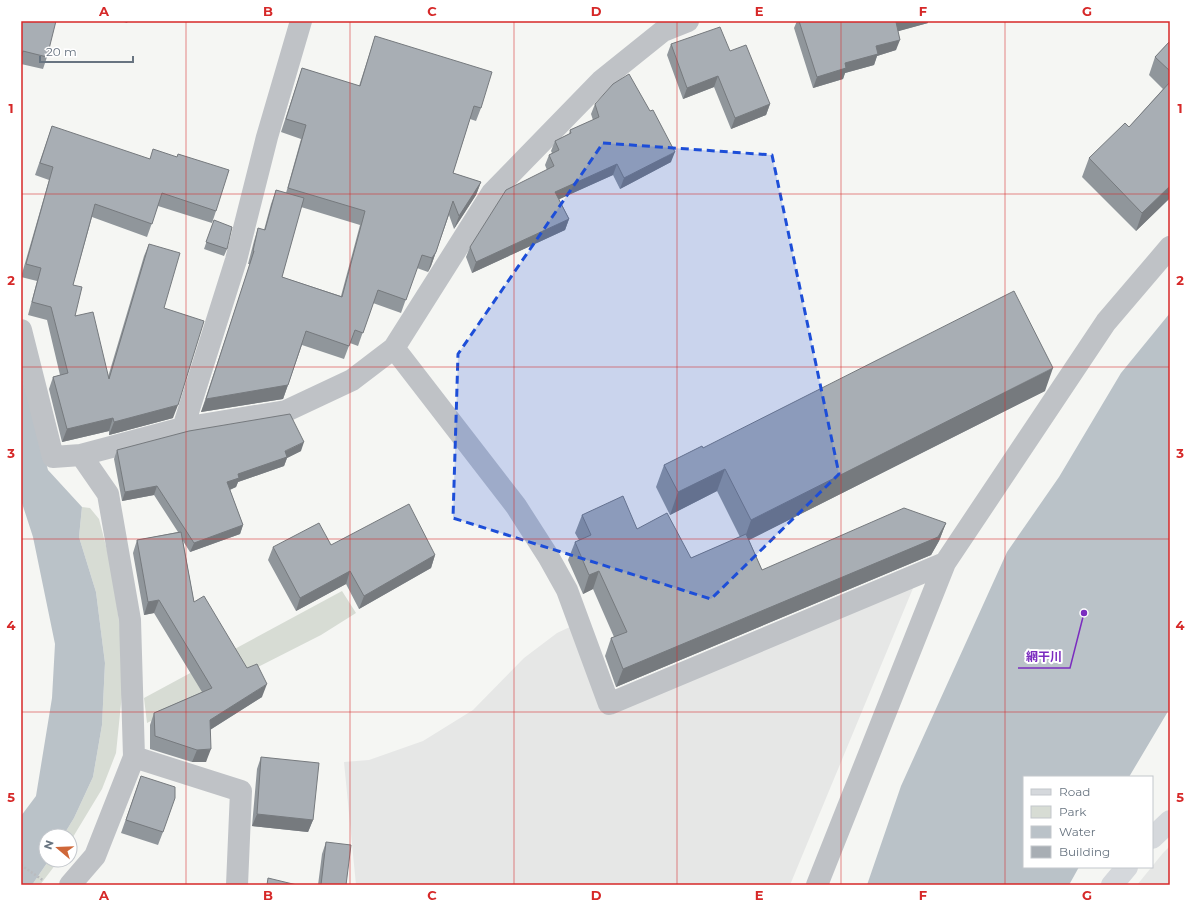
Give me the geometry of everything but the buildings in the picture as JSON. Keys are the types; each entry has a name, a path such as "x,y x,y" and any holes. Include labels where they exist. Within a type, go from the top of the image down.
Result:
{"main road":[{"path":"1153,837 1170,821"},
{"path":"1112,885 1126,868"}],"street":[{"path":"183,428 236,260 267,137 301,21"},
{"path":"21,330 53,457 81,455 183,428 286,411 352,380 394,348 492,193 602,80 663,31 688,21"},
{"path":"816,885 945,563 1106,322 1170,247"},
{"path":"394,348 516,506 548,556 567,590 609,704 945,563"},
{"path":"81,455 108,494 130,620 134,758 95,856 90,885"},
{"path":"134,758 241,791 237,885"},
{"path":"70,885 95,856"}],"path":[{"path":"21,865 50,885"}],"highlighted area":[{"path":"603,143 772,155 839,474 711,599 453,518 458,354"}],"shaded area":[{"path":"916,581 790,885 356,885 344,762 369,760 423,741 473,710 524,658 557,633 572,626 606,713"},
{"path":"1170,846 1170,885 1137,885 1151,868 1153,868 1153,865"}],"green space":[{"path":"82,507 90,508 99,519 112,569 120,629 122,694 116,753 102,789 78,829 68,828 93,777 102,725 105,663 96,592 79,537"},
{"path":"342,591 356,613 321,635 147,723 144,698"},
{"path":"44,868 53,868 40,885 32,885"}],"water":[{"path":"1170,313 1170,708 1130,776 1023,776 1023,868 1078,868 1069,885 867,885 901,786 1007,552 1059,477 1121,373"},
{"path":"21,374 48,470 82,507 79,537 96,592 105,663 102,725 93,777 68,828 38,828 38,868 44,868 32,885 21,885 21,816 36,796 52,698 55,644 33,537 21,500"}],"place":[{"name":"網干川","path":"1084,613"}]}
